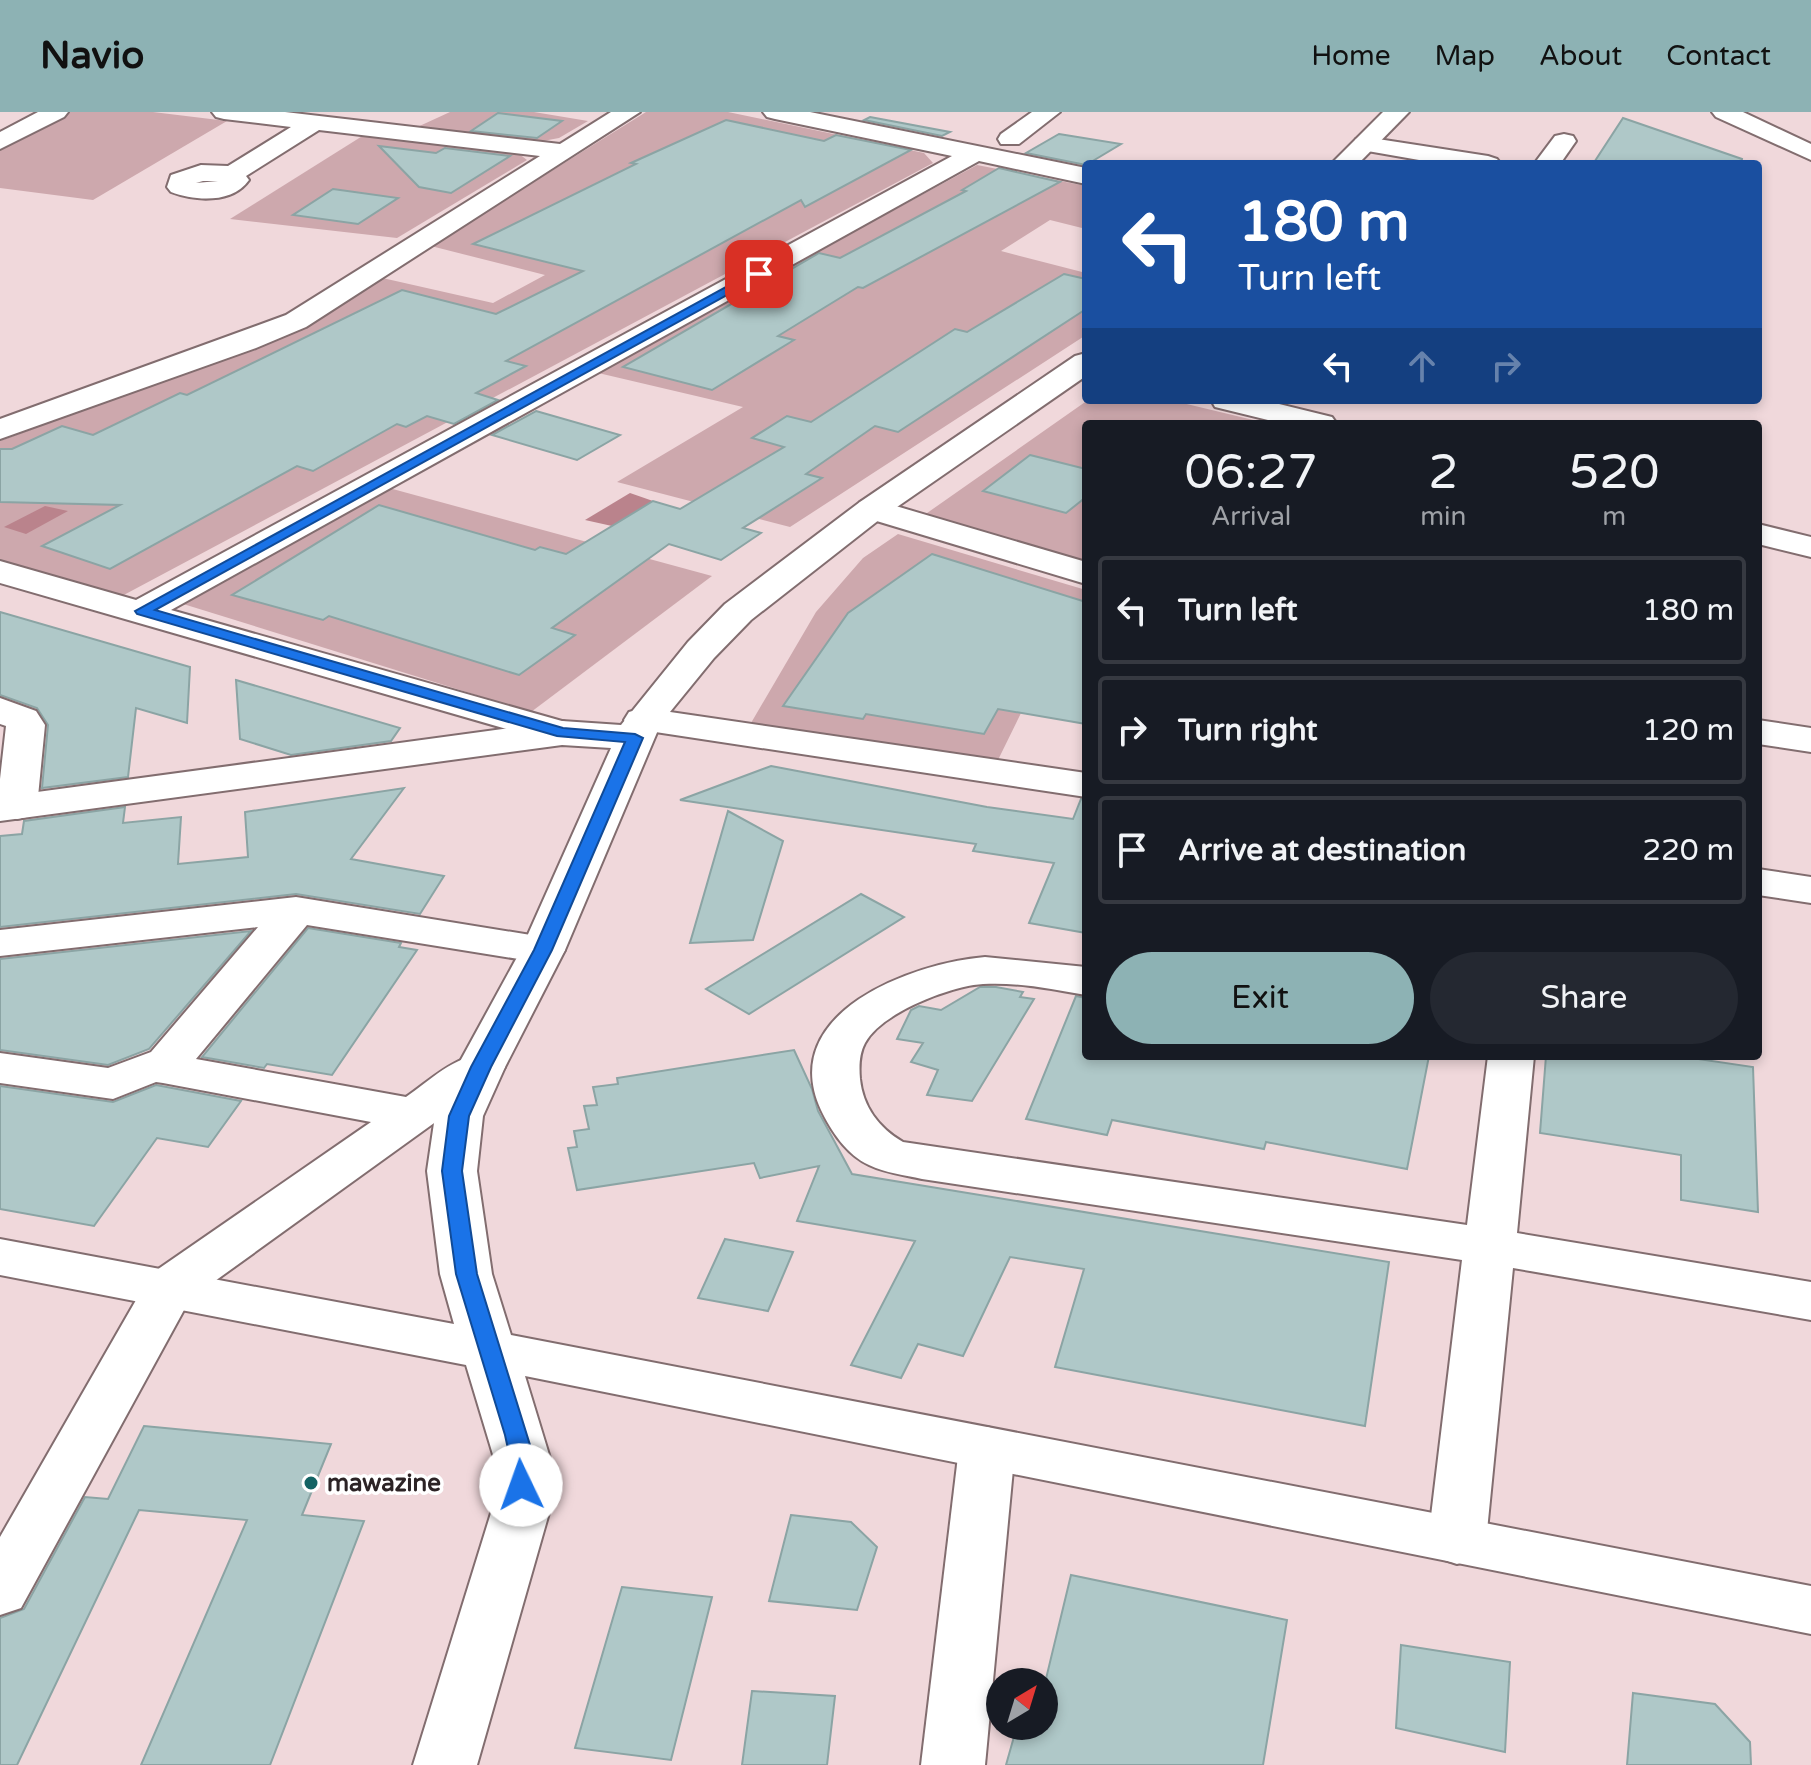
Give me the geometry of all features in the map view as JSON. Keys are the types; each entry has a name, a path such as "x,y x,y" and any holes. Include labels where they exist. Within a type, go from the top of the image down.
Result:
{"street":[{"path":"0,142 56,112"},
{"path":"224,112 565,152"},
{"path":"0,430 296,321 628,112"},
{"path":"775,112 1082,175"},
{"path":"1010,139 1048,112"},
{"path":"1348,160 1397,112"},
{"path":"1724,112 1811,153"},
{"path":"1771,112 1811,139"},
{"path":"221,173 305,122"},
{"path":"1550,160 1564,141"},
{"path":"1365,144 1463,160"},
{"path":"142,611 974,154"},
{"path":"445,1765 520,1513 522,1458 466,1274 452,1171 459,1116 481,1067 543,950 639,729 701,650 738,612 872,509 1082,366"},
{"path":"1279,406 1312,420"},
{"path":"872,509 1082,572"},
{"path":"1762,535 1811,547"},
{"path":"0,572 562,733"},
{"path":"0,710 22,719 26,725 9,808 562,733 639,729 1082,784"},
{"path":"1762,733 1811,740"},
{"path":"1762,883 1811,890"},
{"path":"0,943 296,910 543,950"},
{"path":"163,1068 296,910"},
{"path":"1082,981 984,970 952,975 894,999 863,1019 844,1038 837,1056 835,1078 849,1119 863,1138 884,1153 922,1163 1490,1246 1811,1301"},
{"path":"1457,1541 1511,1060"},
{"path":"0,1068 113,1084 150,1067 163,1068 413,1114"},
{"path":"0,1591 170,1287 481,1067"},
{"path":"0,1257 170,1287 1811,1610"},
{"path":"953,1765 987,1448"}],"shaded area":[{"path":"69,112 153,112 227,121 93,200 0,188 0,148"},
{"path":"450,112 534,112 588,121 559,138 527,144 413,129"},
{"path":"646,112 728,112 924,153 933,163 120,597 0,564 0,441 282,337 378,277 493,303 545,275 431,246"},
{"path":"364,135 518,153 527,160 397,238 230,219"},
{"path":"977,165 1082,185 1082,228 1050,220 1001,251 1082,272 1082,338 790,527 617,482 743,407 594,372"},
{"path":"1082,404 1187,404 1253,420 1082,420 1082,567 920,518"},
{"path":"378,485 712,576 531,712 180,603"},
{"path":"630,493 653,501 612,526 585,520"},
{"path":"45,506 68,511 26,534 4,527"},
{"path":"898,534 1082,589 1082,660 1021,713 997,762 751,723 816,612 863,558"}],"building":[{"path":"498,113 562,121 537,138 471,131"},
{"path":"870,117 950,132 942,136 864,120"},
{"path":"1623,118 1742,159 1742,160 1596,160"},
{"path":"726,120 824,141 836,135 911,150 805,207 801,200 506,361 526,366 476,393 498,400 454,424 427,416 406,427 397,424 313,471 297,466 110,569 42,546 120,505 0,502 0,449 12,449 62,426 93,435 180,393 187,395 402,290 496,314 583,271 473,244 636,164 631,163"},
{"path":"1059,134 1121,144 1094,160 1082,160 1082,164 1026,153"},
{"path":"379,146 436,153 445,148 510,156 451,193 419,187"},
{"path":"999,168 1060,182 863,288 858,287 778,336 794,340 712,390 623,367 819,253 840,258 966,191 962,190"},
{"path":"333,189 398,198 358,224 293,215"},
{"path":"1064,274 1082,278 1082,312 898,432 875,426 806,474 822,478 743,528 761,533 721,560 669,544 552,628 575,635 519,675 329,616 323,620 232,595 379,505 535,550 540,547 566,554 653,501 680,509 784,447 752,438 787,416 811,422 955,329 967,332"},
{"path":"536,411 620,435 577,460 492,435"},
{"path":"1030,455 1082,468 1082,500 1066,513 983,491"},
{"path":"932,554 1082,601 1082,723 998,709 984,734 866,714 863,719 783,706 848,613"},
{"path":"0,612 190,667 187,723 136,708 128,777 42,788 48,725 37,708 0,695"},
{"path":"236,680 400,728 391,741 291,755 240,739"},
{"path":"771,766 987,807 1073,819 1082,799 1082,932 1029,923 1054,863 973,851 976,844 680,800"},
{"path":"404,788 351,859 444,876 420,914 296,894 0,927 0,836 22,834 24,821 125,807 123,823 181,817 178,864 248,857 245,812"},
{"path":"728,811 783,841 753,940 690,943"},
{"path":"861,894 904,917 749,1014 706,989"},
{"path":"308,928 401,943 399,947 417,950 332,1075 202,1057"},
{"path":"251,931 149,1049 108,1065 0,1050 0,959"},
{"path":"980,987 1023,992 1020,997 1034,999 972,1101 927,1095 938,1070 911,1062 923,1043 897,1039 911,1010 919,1006 941,1010"},
{"path":"1076,996 1082,997 1082,1060 1428,1060 1407,1169 1266,1142 1264,1149 1112,1120 1107,1135 1026,1119"},
{"path":"794,1050 812,1089 818,1111 852,1174 1389,1262 1365,1426 1055,1367 1084,1269 1010,1257 963,1356 918,1344 901,1378 851,1365 915,1241 797,1221 819,1166 760,1178 754,1163 577,1190 568,1148 577,1147 574,1131 589,1129 584,1106 597,1105 593,1087 618,1084 617,1078"},
{"path":"1546,1060 1705,1060 1753,1067 1758,1212 1681,1200 1681,1155 1540,1133"},
{"path":"156,1085 241,1101 208,1147 157,1138 94,1226 0,1209 0,1086 113,1102"},
{"path":"725,1239 793,1252 768,1311 698,1298"},
{"path":"144,1426 331,1444 302,1515 364,1521 270,1765 141,1765 247,1520 139,1510 17,1765 0,1765 0,1618 24,1609 85,1497 108,1499"},
{"path":"791,1515 851,1522 877,1547 857,1610 769,1601"},
{"path":"1071,1575 1287,1620 1263,1765 1006,1765 1013,1740 1058,1740 1058,1668 1049,1668"},
{"path":"622,1587 712,1597 671,1760 575,1748"},
{"path":"1401,1645 1510,1662 1505,1752 1396,1728"},
{"path":"752,1691 835,1696 827,1765 742,1765"},
{"path":"1633,1693 1715,1704 1750,1742 1751,1765 1627,1765"}],"place":[{"name":"mawazine","path":"311,1483"}],"route":[{"path":"521,1485 522,1458 466,1274 452,1171 459,1116 481,1067 543,950 635,738 562,733 142,611 759,274"}]}
